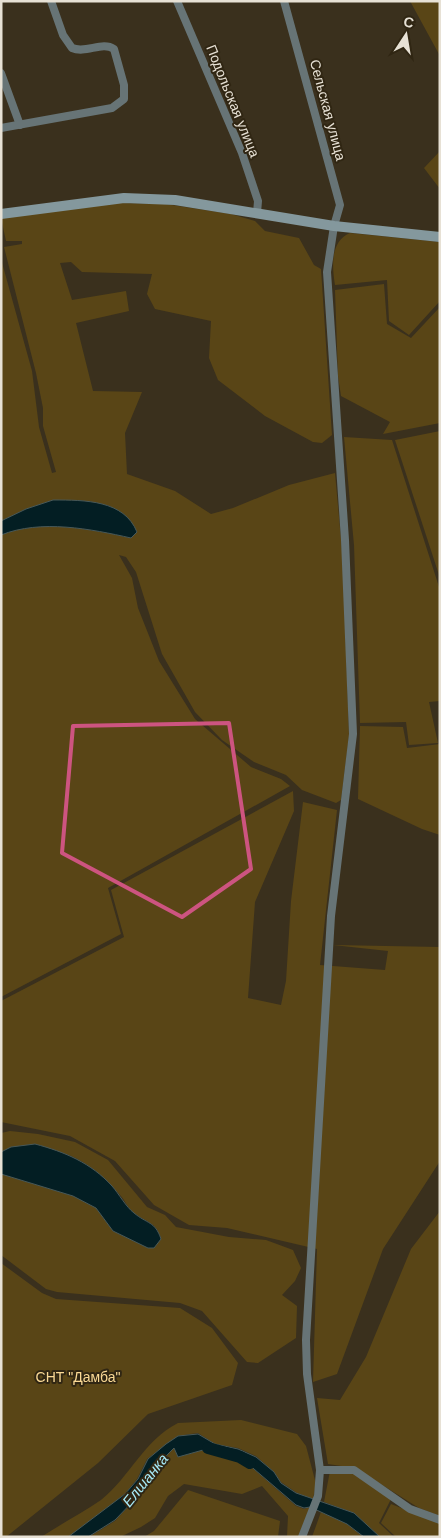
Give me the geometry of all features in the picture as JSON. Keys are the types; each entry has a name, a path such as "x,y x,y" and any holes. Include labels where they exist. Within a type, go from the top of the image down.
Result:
{"main road":[{"path":"1,214 124,198 175,200 334,226 440,237"}],"street":[{"path":"1,128 112,108 122,103 125,93 114,49 104,46 82,50 72,48 63,35 51,1"},
{"name":"Подольская улица","path":"178,1 242,154 258,201 257,213"},
{"name":"Сельская улица","path":"284,1 340,205 334,226 327,272 344,530 353,734 330,916 306,1340 306,1374 320,1470 318,1496 302,1537"},
{"path":"1,73 20,125"},
{"path":"320,1470 354,1470 410,1509 440,1520"}],"highlighted area":[{"path":"229,723 251,869 182,917 62,853 73,726"}],"green space":[{"path":"410,1 440,1 440,56"},
{"path":"440,151 440,189 424,168"},
{"path":"119,203 165,204 231,214 255,221 265,231 299,238 314,265 321,269 332,435 322,443 313,442 265,416 218,380 209,358 211,321 155,309 147,294 152,274 82,272 71,262 60,263 72,300 126,291 129,311 76,323 93,391 142,392 125,433 127,474 175,491 211,514 233,508 289,485 335,473 343,561 349,736 341,800 336,803 302,790 286,775 254,762 222,740 195,712 162,654 136,572 126,557 119,555 132,578 138,608 159,661 195,719 251,767 281,779 290,786 108,888 121,934 1,997 1,535 33,527 66,527 99,531 131,538 110,506 76,500 26,509 1,521 1,259 32,371 39,427 52,473 56,472 43,426 43,408 36,373 4,247 22,244 22,241 6,241 1,218"},
{"path":"350,233 440,242 440,301 409,335 389,321 387,280 335,285 333,263 336,248 343,237"},
{"path":"384,284 387,324 411,338 440,307 440,423 383,434 390,422 341,396 338,376 335,290"},
{"path":"440,431 440,578 395,440"},
{"path":"344,437 392,440 440,590 440,701 429,702 438,743 409,745 406,722 360,723 354,545"},
{"path":"360,726 403,727 407,748 440,744 440,835 422,829 358,799"},
{"path":"293,791 294,811 255,902 248,998 281,1005 286,981 291,901 303,802 337,810 320,965 385,970 388,951 333,945 440,947 440,1161 383,1249 337,1374 313,1382 317,1249 227,1228 189,1225 154,1205 115,1161 70,1136 1,1122 1,1001 124,937 111,890"},
{"path":"10,1131 38,1134 75,1142 108,1160 147,1207 165,1215 176,1227 229,1237 266,1240 293,1250 301,1268 295,1281 282,1295 297,1306 296,1338 258,1363 247,1362 202,1311 180,1303 57,1292 46,1289 1,1255 1,1174 73,1196 96,1208 113,1231 148,1248 154,1248 161,1238 156,1228 132,1211 122,1197 102,1176 72,1156 49,1149 35,1148 18,1148 1,1152 1,1133"},
{"path":"440,1211 440,1516 419,1508 355,1468 328,1464 317,1398 340,1400 366,1357 411,1249"},
{"name":"СНТ \"Дамба\"","path":"1,1263 42,1293 56,1299 180,1308 212,1328 238,1363 232,1385 148,1414 98,1463 6,1537 1,1537"},
{"path":"241,1420 297,1434 306,1446 316,1484 313,1499 297,1493 281,1482 274,1472 256,1456 238,1448 215,1444 198,1433 190,1434 178,1436 147,1459 137,1479 125,1494 77,1531 67,1537 41,1537 101,1500 120,1481 146,1449 166,1430 178,1423"},
{"path":"174,1448 178,1457 203,1450 227,1453 240,1457 296,1506 304,1509 310,1507 298,1537 287,1537 288,1516 262,1486 242,1494 184,1484 168,1496 155,1518 141,1527 120,1537 89,1537 115,1521 139,1495 154,1469"},
{"path":"330,1471 354,1474 391,1499 379,1523 394,1537 380,1537 354,1513 324,1502"},
{"path":"188,1490 280,1521 278,1537 144,1537 154,1531"},
{"path":"391,1504 440,1523 440,1537 396,1537 381,1523"},
{"path":"321,1512 347,1524 363,1537 312,1537"}],"water":[{"path":"53,500 78,500 113,508 131,521 137,532 131,538 99,531 66,527 33,527 1,535 1,521 26,509"},
{"path":"35,1144 77,1159 104,1178 131,1210 150,1223 159,1233 161,1239 154,1248 148,1248 113,1231 96,1208 73,1196 1,1174 1,1152 11,1147"},
{"path":"198,1434 215,1444 238,1449 256,1457 274,1472 281,1483 296,1493 354,1513 380,1537 364,1537 347,1524 310,1507 304,1508 296,1505 240,1457 227,1452 203,1450 178,1457 174,1448 153,1469 139,1495 115,1520 88,1537 68,1537 125,1494 138,1479 148,1459 166,1444 178,1436"}],"waterway":[{"name":"Елшанка","path":"208,1448 240,1457 250,1463"}]}
